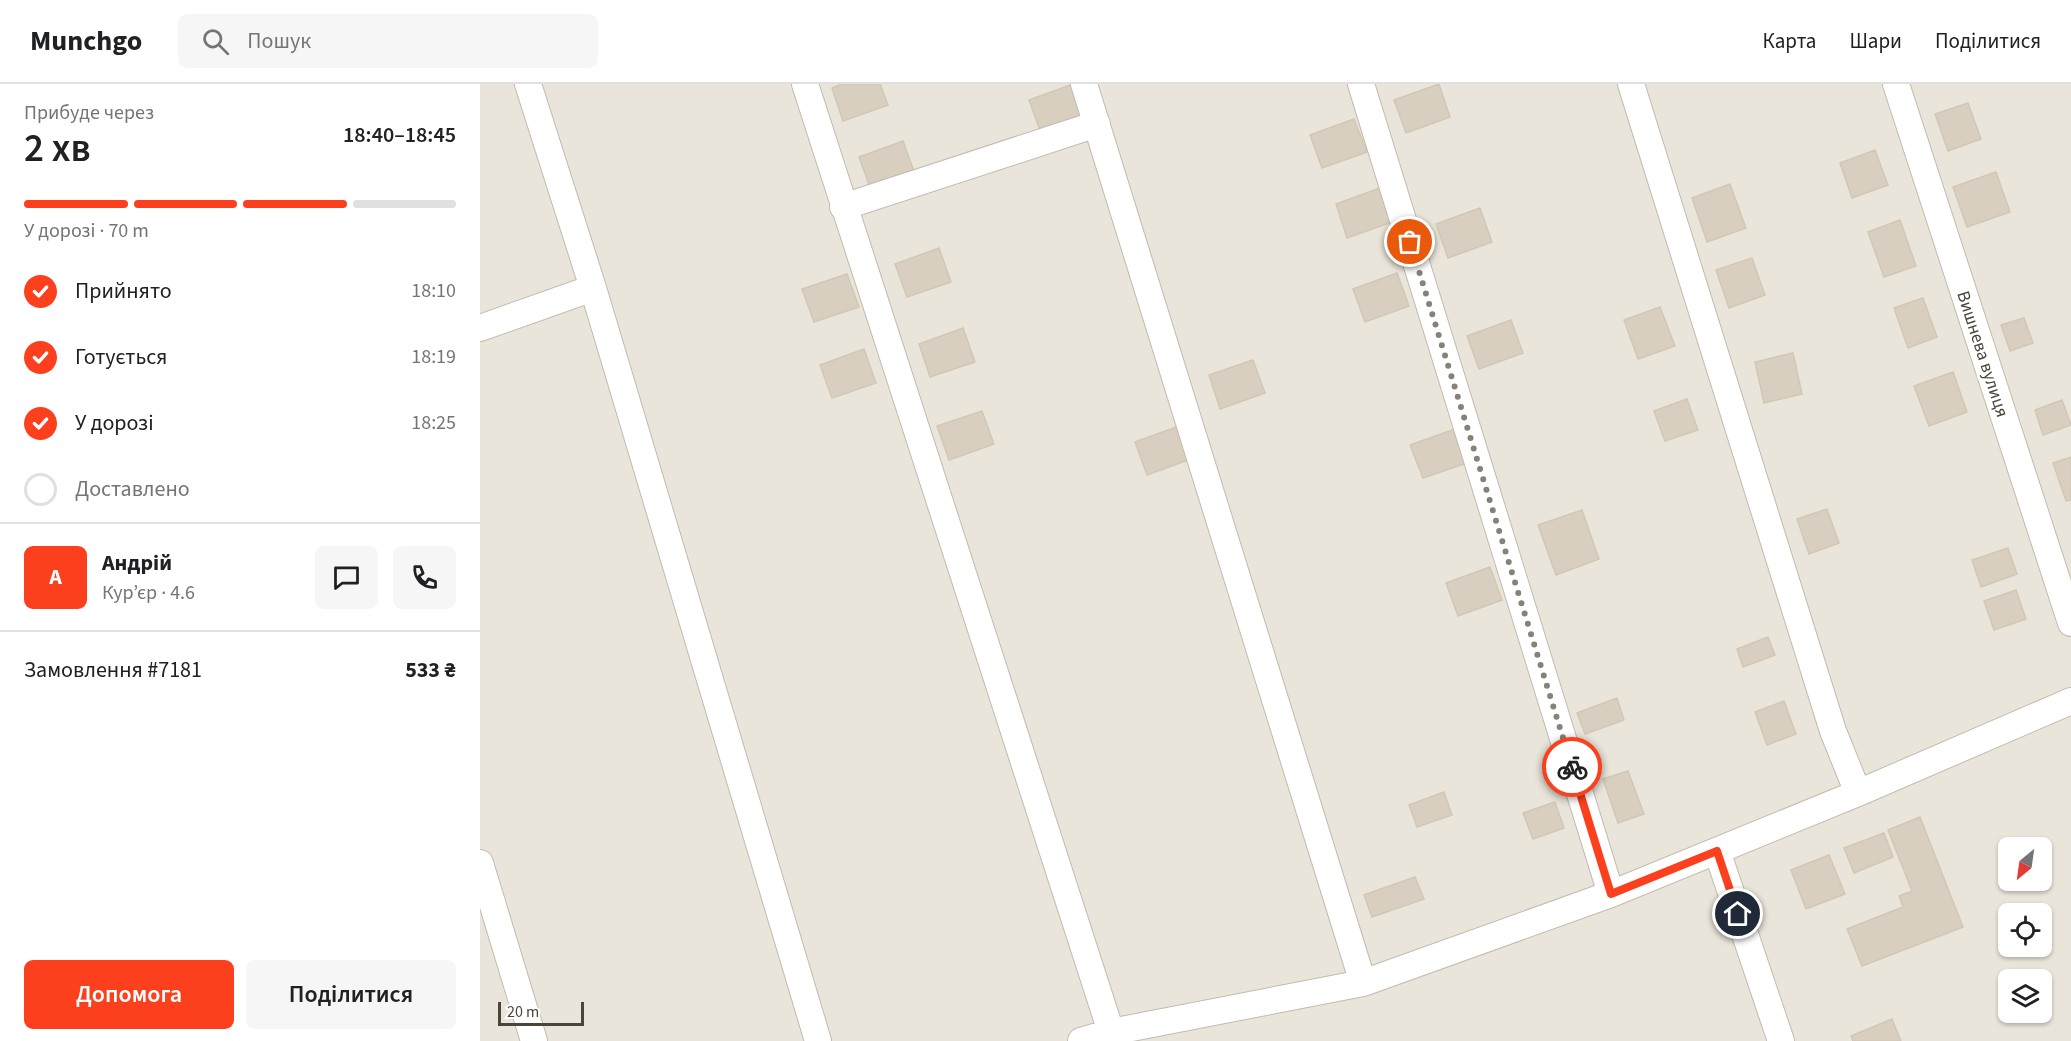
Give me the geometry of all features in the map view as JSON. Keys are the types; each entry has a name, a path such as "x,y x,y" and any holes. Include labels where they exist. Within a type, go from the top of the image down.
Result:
{"street":[{"path":"528,84 593,288 818,1041"},
{"path":"805,84 1111,1032"},
{"path":"1084,84 1363,983"},
{"path":"1361,84 1611,894"},
{"path":"1631,84 1833,731 1858,793"},
{"name":"Вишнева вулиця","path":"1896,84 2071,623"},
{"path":"843,207 1096,124"},
{"path":"480,328 593,288"},
{"path":"1081,1041 1111,1032 1363,983 1611,894 1858,793 2071,701"},
{"path":"1717,851 1781,1041"},
{"path":"480,863 534,1041"}],"shaded area":[{"path":"480,84 2071,84 2071,1041 480,1041"}],"building":[{"path":"842,84 880,84 888,105 843,121 832,88"},
{"path":"1073,84 1086,117 1041,133 1029,100"},
{"path":"1439,84 1450,117 1406,133 1394,100"},
{"path":"1968,103 1981,139 1948,151 1935,114"},
{"path":"1354,119 1367,152 1322,168 1310,135"},
{"path":"903,141 915,174 871,190 859,157"},
{"path":"1875,150 1888,185 1852,198 1840,163"},
{"path":"1996,172 2010,212 1967,227 1953,187"},
{"path":"1730,184 1746,228 1707,242 1692,198"},
{"path":"1380,188 1392,222 1347,238 1336,204"},
{"path":"1480,208 1492,242 1448,258 1436,224"},
{"path":"1900,220 1916,266 1884,277 1868,232"},
{"path":"939,248 951,282 907,297 895,264"},
{"path":"1752,258 1765,295 1729,308 1716,270"},
{"path":"1397,273 1409,306 1365,322 1353,289"},
{"path":"847,274 859,307 814,322 802,289"},
{"path":"1923,298 1937,337 1908,348 1894,308"},
{"path":"1660,307 1675,346 1638,359 1624,320"},
{"path":"2024,318 2033,343 2010,351 2001,325"},
{"path":"1511,320 1523,353 1479,369 1467,336"},
{"path":"963,328 975,362 930,377 919,344"},
{"path":"864,349 876,383 832,398 820,365"},
{"path":"1793,353 1802,394 1764,403 1755,362"},
{"path":"1253,360 1265,393 1220,409 1209,375"},
{"path":"1953,372 1967,412 1929,426 1914,386"},
{"path":"1687,399 1698,430 1665,441 1654,411"},
{"path":"2062,400 2071,425 2043,435 2035,410"},
{"path":"982,411 994,444 949,460 937,426"},
{"path":"1179,426 1191,459 1147,475 1135,442"},
{"path":"1455,429 1467,463 1423,478 1410,445"},
{"path":"2071,457 2071,500 2066,501 2053,463"},
{"path":"1827,509 1839,543 1809,554 1797,519"},
{"path":"1582,510 1599,559 1556,575 1538,525"},
{"path":"2008,548 2017,574 1981,587 1972,560"},
{"path":"1490,567 1502,600 1458,616 1446,583"},
{"path":"2016,590 2026,619 1994,630 1984,601"},
{"path":"1768,637 1775,655 1743,667 1737,649"},
{"path":"1617,698 1624,720 1585,734 1577,713"},
{"path":"1784,701 1796,734 1767,745 1755,712"},
{"path":"1628,771 1644,814 1618,823 1603,779"},
{"path":"1444,792 1452,815 1417,827 1409,805"},
{"path":"1555,802 1564,828 1533,839 1523,813"},
{"path":"1920,817 1963,927 1862,966 1847,929 1903,907 1899,896 1912,891 1888,830"},
{"path":"1884,833 1893,857 1854,873 1844,848"},
{"path":"1829,855 1845,894 1806,909 1791,870"},
{"path":"1415,877 1424,899 1372,917 1364,895"},
{"path":"1892,1019 1901,1041 1853,1041 1851,1036"}],"way so far":[{"path":"1410,242 1572,767"}],"route":[{"path":"1572,767 1611,894 1717,851 1738,914"}]}
